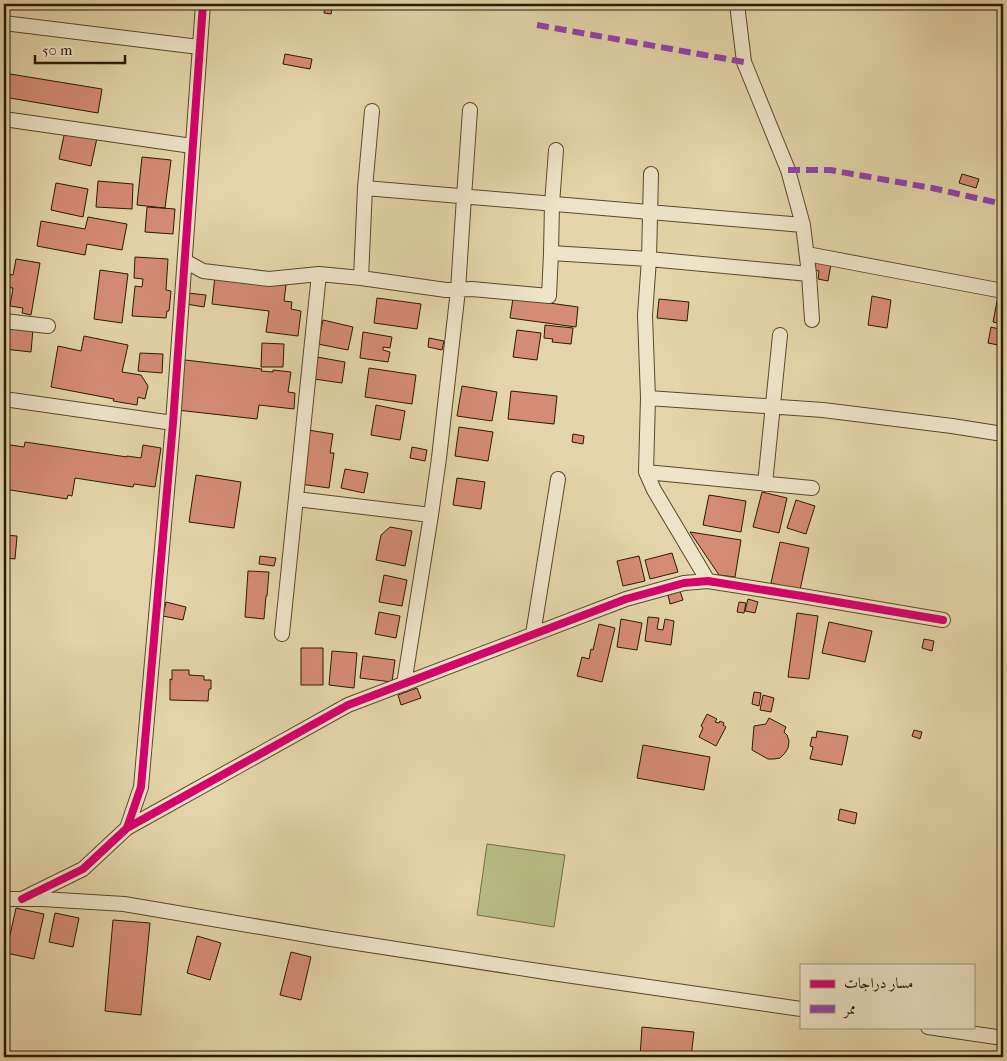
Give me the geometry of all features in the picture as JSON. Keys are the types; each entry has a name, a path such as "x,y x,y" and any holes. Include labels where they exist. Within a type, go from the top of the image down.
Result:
{"street":[{"path":"127,828 141,787 173,423 203,4"},
{"path":"738,4 744,62 788,170 803,225 812,320"},
{"path":"4,23 199,47"},
{"path":"404,684 432,515 439,458 458,290 470,110"},
{"path":"361,278 365,188 372,111"},
{"path":"4,119 192,146"},
{"path":"184,261 203,271 269,279 319,274 446,290 472,289 548,296 556,150"},
{"path":"651,174 649,260 645,315 648,398 646,472 654,490 708,582"},
{"path":"365,188 803,225"},
{"path":"550,253 809,274"},
{"path":"807,254 1003,291"},
{"path":"282,634 319,274"},
{"path":"4,321 48,326"},
{"path":"765,484 780,335"},
{"path":"648,398 822,410 1003,434"},
{"path":"4,399 173,423"},
{"path":"646,472 812,488"},
{"path":"532,634 558,478"},
{"path":"296,499 432,515"},
{"path":"22,899 83,869 127,828 348,705 626,599 684,583 708,582 943,620"},
{"path":"4,899 42,898 124,904 542,972 800,1009"},
{"path":"935,1028 1003,1038"}],"green space":[{"path":"487,844 565,855 554,927 477,915"}],"building":[{"path":"325,4 333,4 331,14 324,13"},
{"path":"285,54 312,59 310,69 283,64"},
{"path":"4,73 102,89 98,113 4,97"},
{"path":"65,131 97,138 91,166 59,159"},
{"path":"142,157 171,160 165,208 137,205"},
{"path":"962,174 979,179 976,188 959,183"},
{"path":"98,181 133,184 132,209 96,207"},
{"path":"56,183 88,189 83,217 51,210"},
{"path":"147,207 175,209 173,234 145,232"},
{"path":"88,217 127,224 122,250 87,244 85,255 37,246 41,221 85,229"},
{"path":"135,257 168,259 166,290 171,291 169,311 167,311 166,318 132,316 135,286 142,287 143,279 134,278"},
{"path":"16,259 40,263 31,315 22,313 23,308 10,306 13,288 4,287 7,274 13,275"},
{"path":"814,262 831,264 828,281 818,279 819,271 813,270"},
{"path":"100,270 128,274 122,323 94,319"},
{"path":"215,276 286,285 284,301 292,302 291,309 301,311 298,336 266,332 269,311 212,304"},
{"path":"188,293 206,295 204,307 186,304"},
{"path":"872,296 891,300 887,328 868,325"},
{"path":"377,298 421,304 417,329 374,323"},
{"path":"513,298 578,307 576,327 510,318"},
{"path":"659,299 689,302 687,321 657,318"},
{"path":"997,301 1003,303 1003,324 993,322"},
{"path":"323,320 353,327 348,350 318,344"},
{"path":"545,325 573,328 571,344 552,342 553,339 544,338"},
{"path":"4,326 33,329 31,352 4,349"},
{"path":"991,327 1003,330 1003,346 988,343"},
{"path":"517,330 541,333 537,360 513,357"},
{"path":"363,332 392,337 390,348 383,347 383,350 390,352 388,362 360,358"},
{"path":"84,336 128,345 122,372 141,375 148,386 145,399 138,397 137,405 51,387 58,346 81,351"},
{"path":"429,338 444,341 442,350 428,347"},
{"path":"262,343 284,344 283,367 261,367"},
{"path":"140,353 163,354 162,373 138,371"},
{"path":"317,357 345,362 342,383 314,379"},
{"path":"185,360 262,369 261,371 291,372 288,392 295,393 294,409 259,405 257,419 177,410 181,396"},
{"path":"369,368 416,375 412,404 365,397"},
{"path":"462,386 497,392 492,421 457,416"},
{"path":"511,391 557,396 554,424 508,419"},
{"path":"376,405 405,411 400,440 371,435"},
{"path":"459,427 493,432 488,461 455,456"},
{"path":"308,430 333,434 330,453 334,453 329,488 300,484"},
{"path":"573,434 584,436 583,444 572,442"},
{"path":"25,442 141,458 143,445 161,448 155,487 134,484 133,487 75,478 72,496 68,495 67,499 4,489 4,444 24,447"},
{"path":"412,447 427,450 425,461 410,458"},
{"path":"345,469 368,473 364,493 341,488"},
{"path":"196,475 241,482 234,528 189,522"},
{"path":"457,478 485,482 481,509 453,505"},
{"path":"762,492 787,498 779,533 753,527"},
{"path":"709,495 746,501 741,532 703,525"},
{"path":"796,500 815,506 806,534 787,528"},
{"path":"390,527 412,531 405,566 376,560 381,535"},
{"path":"690,532 741,540 735,577 719,575"},
{"path":"4,535 17,536 15,559 4,558"},
{"path":"780,542 809,548 800,590 771,583"},
{"path":"672,553 678,572 650,579 645,560"},
{"path":"260,556 276,558 274,566 259,564"},
{"path":"639,556 645,581 623,586 617,561"},
{"path":"248,571 269,572 264,619 245,617"},
{"path":"384,575 407,580 402,606 379,602"},
{"path":"680,591 683,600 670,604 668,595"},
{"path":"748,599 758,602 755,613 745,611"},
{"path":"166,602 186,607 183,620 163,616"},
{"path":"739,602 746,603 744,613 737,612"},
{"path":"379,612 400,616 396,638 375,634"},
{"path":"797,613 818,616 809,679 788,677"},
{"path":"648,617 659,618 657,629 663,630 665,619 674,621 671,645 645,641"},
{"path":"621,619 642,623 637,650 617,647"},
{"path":"829,622 872,631 865,662 822,653"},
{"path":"599,624 615,628 602,682 577,676 582,657 589,659 591,649 593,650"},
{"path":"924,639 934,641 932,651 922,648"},
{"path":"301,648 323,648 323,685 301,685"},
{"path":"332,651 357,653 354,688 329,685"},
{"path":"363,656 395,660 392,682 360,678"},
{"path":"172,670 189,670 189,675 204,676 204,680 211,680 208,701 170,700"},
{"path":"417,688 421,698 401,705 398,695"},
{"path":"754,692 761,693 759,706 752,704"},
{"path":"763,695 774,698 771,712 760,710"},
{"path":"707,714 717,719 715,722 719,723 720,721 724,723 723,725 726,727 716,746 699,737 703,728 701,726"},
{"path":"769,718 786,727 784,732 789,741 788,748 780,758 768,759 752,750 754,726 766,724"},
{"path":"914,730 922,732 920,739 912,736"},
{"path":"817,731 848,736 842,765 810,759 813,747 810,746 812,737 816,738"},
{"path":"643,745 710,757 704,790 637,778"},
{"path":"840,809 857,813 855,824 838,820"},
{"path":"16,908 44,914 34,959 6,953"},
{"path":"55,913 79,918 73,947 49,942"},
{"path":"113,920 150,923 141,1015 105,1011"},
{"path":"197,936 221,943 210,980 187,973"},
{"path":"291,952 311,957 301,1000 280,995"},
{"path":"642,1027 694,1032 691,1057 640,1057"}],"marked path":[{"path":"537,25 744,62"},
{"path":"788,170 830,170 932,188 1003,204"}],"cycle path":[{"path":"22,899 83,869 127,828 141,787 173,423 203,4"},
{"path":"127,828 348,705 626,599 684,583 708,581 943,620"}]}
